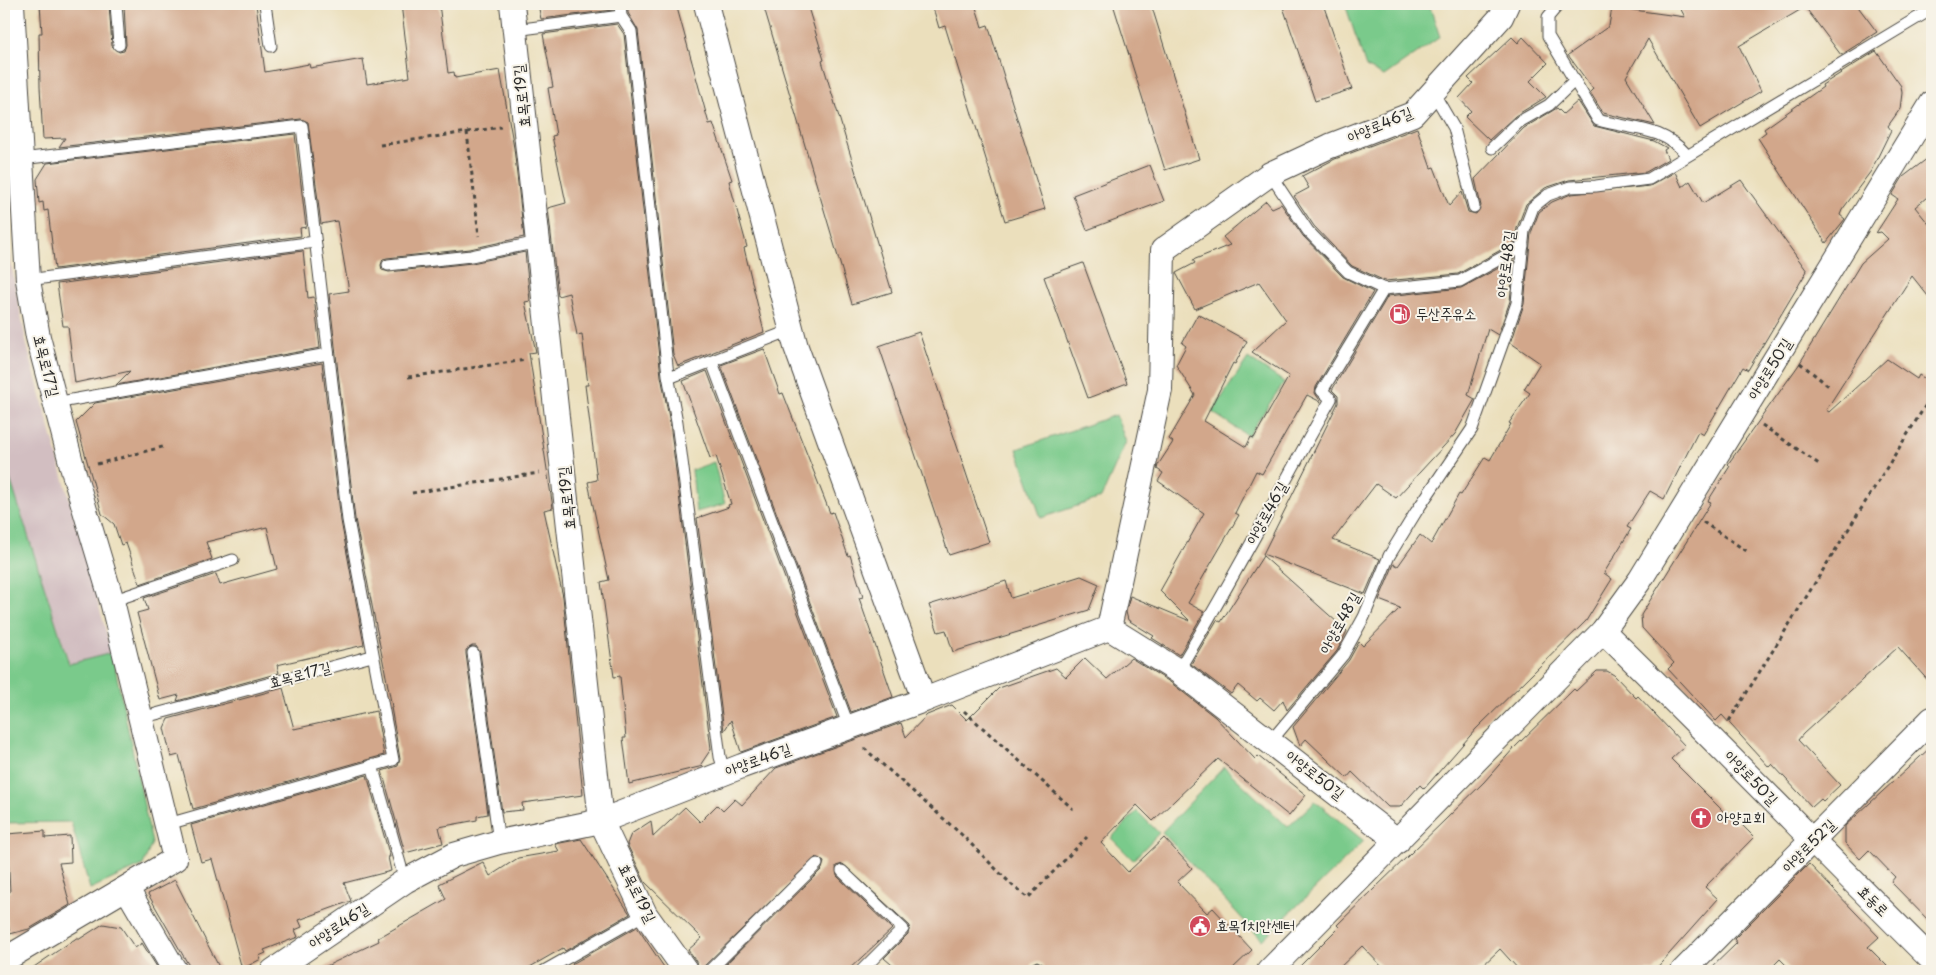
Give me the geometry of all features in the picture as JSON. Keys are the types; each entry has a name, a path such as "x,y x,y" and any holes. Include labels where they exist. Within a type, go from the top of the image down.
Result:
{"street":[{"name":"효목로17길","path":"4,960 175,859 168,824 112,601 73,470 38,337 28,280 12,4"},
{"name":"효목로19길","path":"512,4 552,356 601,821 645,914 686,971"},
{"path":"706,4 791,330 924,700"},
{"name":"아양로46길","path":"273,971 405,881 454,855 498,842 601,821 924,700 1109,628 1160,390 1164,250 1270,174 1330,146 1413,114 1501,17 1507,4"},
{"name":"아양로50길","path":"1269,971 1603,631 1640,580 1932,103"},
{"path":"1109,628 1178,671"},
{"name":"아양로50길","path":"1603,631 1714,739 1813,842"},
{"name":"아양로50길","path":"1178,671 1231,710 1398,841"},
{"name":"아양로52길","path":"1683,971 1813,842 1932,719"},
{"name":"효동로","path":"1813,842 1932,960"},
{"path":"127,889 171,970"}],"lane":[{"path":"116,4 119,44"},
{"path":"265,4 271,46"},
{"path":"620,4 622,16 631,31 669,378 677,422 720,757 725,773"},
{"path":"1559,4 1548,17 1548,36 1598,120 1621,127 1656,132 1676,143 1687,155"},
{"name":"아양로48길","path":"1271,741 1343,655 1364,617 1389,556 1472,429 1517,303 1524,231 1533,207 1548,195 1570,187 1596,186 1650,178 1932,9"},
{"path":"515,30 622,16"},
{"path":"1492,148 1520,122 1549,105 1574,80"},
{"path":"1433,92 1454,128 1474,207"},
{"path":"21,159 302,126 348,520 393,760 168,824"},
{"path":"1270,174 1308,232 1348,272 1384,289 1460,281 1523,246"},
{"path":"28,280 315,242"},
{"path":"388,265 481,254 538,242"},
{"name":"아양로46길","path":"1178,671 1218,604 1252,538 1332,399 1322,391 1384,289"},
{"path":"669,378 791,330"},
{"path":"55,403 328,354"},
{"path":"712,362 846,728"},
{"path":"112,601 233,560"},
{"path":"473,653 498,842"},
{"name":"효목로17길","path":"142,718 372,656"},
{"path":"372,765 405,881"},
{"path":"709,971 817,864"},
{"path":"842,872 903,929 861,971"},
{"path":"544,971 645,914"}],"path":[{"path":"380,145 525,123"},
{"path":"467,132 481,254"},
{"path":"1782,349 1830,387"},
{"path":"408,377 552,356"},
{"path":"1714,739 1722,732 1932,395"},
{"path":"1743,411 1819,464"},
{"path":"73,470 166,446"},
{"path":"412,493 564,468"},
{"path":"1683,510 1748,552"},
{"path":"947,691 957,704 1072,809"},
{"path":"846,728 1028,898 1087,837"}],"shaded area":[{"path":"4,170 8,248 27,346 112,653 70,665 4,460"}],"green space":[{"path":"1345,4 1429,4 1440,37 1384,76 1366,67"},
{"path":"1248,358 1284,382 1248,436 1212,412"},
{"path":"1116,415 1126,442 1101,498 1041,518 1017,449"},
{"path":"4,460 69,664 112,653 152,843 143,865 90,889 71,822 4,823"},
{"path":"714,462 725,504 696,512 692,470"},
{"path":"1224,767 1288,827 1315,801 1364,841 1262,940 1162,832"},
{"path":"1137,811 1159,833 1133,860 1111,838"}],"building":[{"path":"40,4 109,4 112,46 119,52 124,51 126,45 124,4 256,4 265,72 309,64 310,68 363,59 367,84 410,77 401,4 439,4 448,73 454,72 455,78 500,70 514,148 524,237 470,249 387,258 383,259 381,265 382,270 389,272 472,263 525,252 530,301 525,302 536,352 529,353 553,508 544,510 563,597 583,795 522,803 523,810 502,812 480,652 476,646 472,646 466,650 466,654 488,814 477,816 477,820 439,827 443,843 405,853 382,771 398,766 400,759 392,707 355,519 329,294 349,291 337,221 321,224 308,122 301,119 59,147 65,138 43,139 40,87 39,33 42,33"},
{"path":"538,4 613,4 613,10 541,19"},
{"path":"628,4 676,4 709,124 713,123 732,180 729,181 747,247 744,248 764,332 678,366 673,354 638,30 628,13"},
{"path":"763,4 807,4 824,60 822,61 892,292 852,304"},
{"path":"932,4 975,4 982,27 988,25 1045,209 1005,221 945,26 939,28"},
{"path":"1113,4 1151,4 1199,159 1165,170"},
{"path":"1282,4 1323,4 1352,89 1315,101"},
{"path":"1678,4 1856,4 1877,32 1841,55 1805,7 1739,46 1761,91 1700,128 1648,39 1626,77 1655,125 1603,113 1590,92 1593,89 1568,55 1609,26 1612,7 1685,17"},
{"path":"617,24 624,34 661,376 670,423 711,749 701,764 703,766 629,784 623,738 626,738 620,676 614,677 601,582 609,580 588,482 597,480 585,385 588,385 582,334 577,335 569,293 558,296 548,208 566,203 552,136 556,135 548,88 553,87 543,34"},
{"path":"1512,37 1518,43 1523,37 1548,63 1530,81 1546,97 1515,116 1489,140 1465,117 1471,111 1459,98 1473,83 1468,78"},
{"path":"1876,51 1901,86 1900,109 1888,126 1891,130 1871,171 1842,210 1840,215 1845,219 1826,243 1758,138 1766,132 1764,129 1823,87 1822,85"},
{"path":"1578,101 1594,126 1654,141 1667,148 1664,150 1668,159 1646,172 1569,180 1545,188 1526,204 1517,228 1515,242 1458,274 1385,281 1352,266 1314,226 1294,196 1309,188 1302,176 1335,159 1417,128 1431,168 1434,167 1449,206 1462,192 1468,212 1476,214 1481,206 1475,179 1524,128 1557,108 1563,114"},
{"path":"295,134 306,227 300,228 301,236 55,269 48,210 44,211 43,202 39,203 37,179 47,163"},
{"path":"1932,155 1932,193 1915,207 1932,228 1932,301 1912,276 1826,410 1829,412 1887,359 1917,379 1919,375 1932,383 1932,685 1898,647 1803,734 1798,740 1840,785 1823,801 1821,799 1812,807 1772,764 1769,767 1722,715 1716,721 1668,669 1674,663 1642,628 1641,615 1711,502 1708,501 1730,466 1728,464 1798,366 1861,263 1888,239 1881,232 1876,233 1898,199 1892,195 1903,177"},
{"path":"1150,165 1164,201 1087,230 1073,195"},
{"path":"1675,172 1682,187 1690,181 1703,203 1741,180 1807,271 1748,370 1743,367 1703,435 1698,432 1664,499 1650,491 1627,527 1631,529 1604,573 1612,579 1586,621 1476,729 1424,789 1420,785 1400,807 1388,807 1352,772 1347,778 1306,739 1300,746 1293,727 1349,660 1359,642 1363,646 1400,608 1379,600 1394,564 1398,566 1420,535 1431,544 1459,494 1461,495 1485,457 1490,460 1511,424 1509,423 1530,393 1524,389 1540,363 1511,343 1524,304 1531,233 1539,212 1552,202 1571,194 1650,186"},
{"path":"1266,201 1272,208 1281,204 1303,236 1343,277 1373,292 1316,387 1315,393 1321,402 1307,395 1262,474 1256,471 1235,513 1239,515 1188,603 1204,612 1179,655 1152,638 1154,636 1128,620 1126,612 1130,596 1190,621 1160,591 1204,513 1158,481 1163,473 1157,469 1158,465 1173,442 1169,439 1195,395 1176,365 1186,346 1182,343 1198,314 1247,341 1235,364 1233,363 1204,421 1246,447 1251,437 1254,438 1289,376 1252,352 1286,320 1259,282 1195,309 1176,273 1195,263 1193,260 1230,245 1223,237"},
{"path":"303,251 308,298 314,297 320,348 116,385 130,371 75,383 68,326 63,326 57,284"},
{"path":"1514,260 1510,301 1498,335 1488,329 1468,395 1475,399 1455,434 1396,498 1376,484 1333,540 1380,559 1365,594 1263,554 1338,403 1338,396 1332,390 1388,296 1461,288"},
{"path":"1083,263 1127,383 1088,398 1044,277"},
{"path":"919,332 989,542 949,555 879,346"},
{"path":"764,349 780,394 783,393 830,513 833,512 848,556 850,555 863,597 859,598 893,697 851,712 721,365"},
{"path":"322,363 341,521 364,645 277,665 279,673 177,701 179,695 160,700 137,613 148,610 144,598 216,574 220,585 277,569 267,527 206,542 212,559 140,584 126,543 121,545 114,524 102,514 76,422 95,403"},
{"path":"707,371 837,717 741,752 731,720 724,731 697,518 729,507 728,505 731,504 716,456 710,458 683,381"},
{"path":"1263,556 1347,631 1337,651 1287,710 1283,700 1274,710 1260,698 1257,701 1238,685 1231,694 1191,664 1217,620 1221,622"},
{"path":"1081,576 1099,584 1089,610 953,652 946,630 938,632 929,605 1006,581 1011,598"},
{"path":"1085,658 1107,679 1131,658 1170,682 1215,717 1255,759 1258,756 1306,795 1289,816 1218,759 1153,821 1137,805 1101,843 1128,872 1164,838 1192,868 1177,882 1207,913 1213,908 1252,950 1230,971 1046,971 1043,964 1037,961 1031,964 1030,971 899,971 884,958 908,934 910,926 843,864 836,866 837,876 892,929 847,971 719,971 822,869 824,862 816,857 699,971 697,963 688,950 702,938 645,882 627,844 631,834 651,821 653,837 685,807 700,822 717,805 723,811 735,799 742,805 776,768 901,723 906,737 927,715 952,705 967,720 999,688 1056,668 1066,677"},
{"path":"1597,671 1607,671 1614,675 1636,698 1638,696 1685,746 1671,759 1737,825 1739,822 1754,837 1705,887 1718,899 1654,971 1520,971 1500,949 1477,971 1386,971 1362,946 1336,971 1295,971 1339,927 1337,925 1484,782 1514,748 1574,689 1576,691"},
{"path":"283,688 294,729 376,711 384,755 193,809 179,755 171,757 164,728 168,719"},
{"path":"1932,746 1932,924 1891,882 1895,877 1869,850 1860,859 1845,843 1845,826"},
{"path":"367,775 390,857 388,857 391,871 344,883 351,901 299,920 302,927 295,930 298,937 264,950 266,953 259,956 261,959 242,969 212,859 201,862 191,825"},
{"path":"45,831 45,838 70,836 71,862 59,863 70,905 29,929 10,934 4,905 4,893 10,892 7,834"},
{"path":"581,839 630,914 565,951 563,948 523,971 316,971 379,941 378,938 446,899 439,884 483,862 490,876 518,858 559,851 555,844"},
{"path":"1809,864 1879,937 1868,947 1892,971 1792,971 1780,959 1768,971 1708,971 1737,943 1734,939"},
{"path":"175,880 221,971 192,971 148,894"},
{"path":"103,924 121,927 135,948 142,943 157,967 151,971 28,971 78,937 78,940"},
{"path":"637,927 666,970 669,971 577,971 572,964"}],"place":[{"name":"두산주유소","path":"1400,314"},
{"name":"아양교회","path":"1701,818"},
{"name":"효목1치안센터","path":"1200,926"}]}
